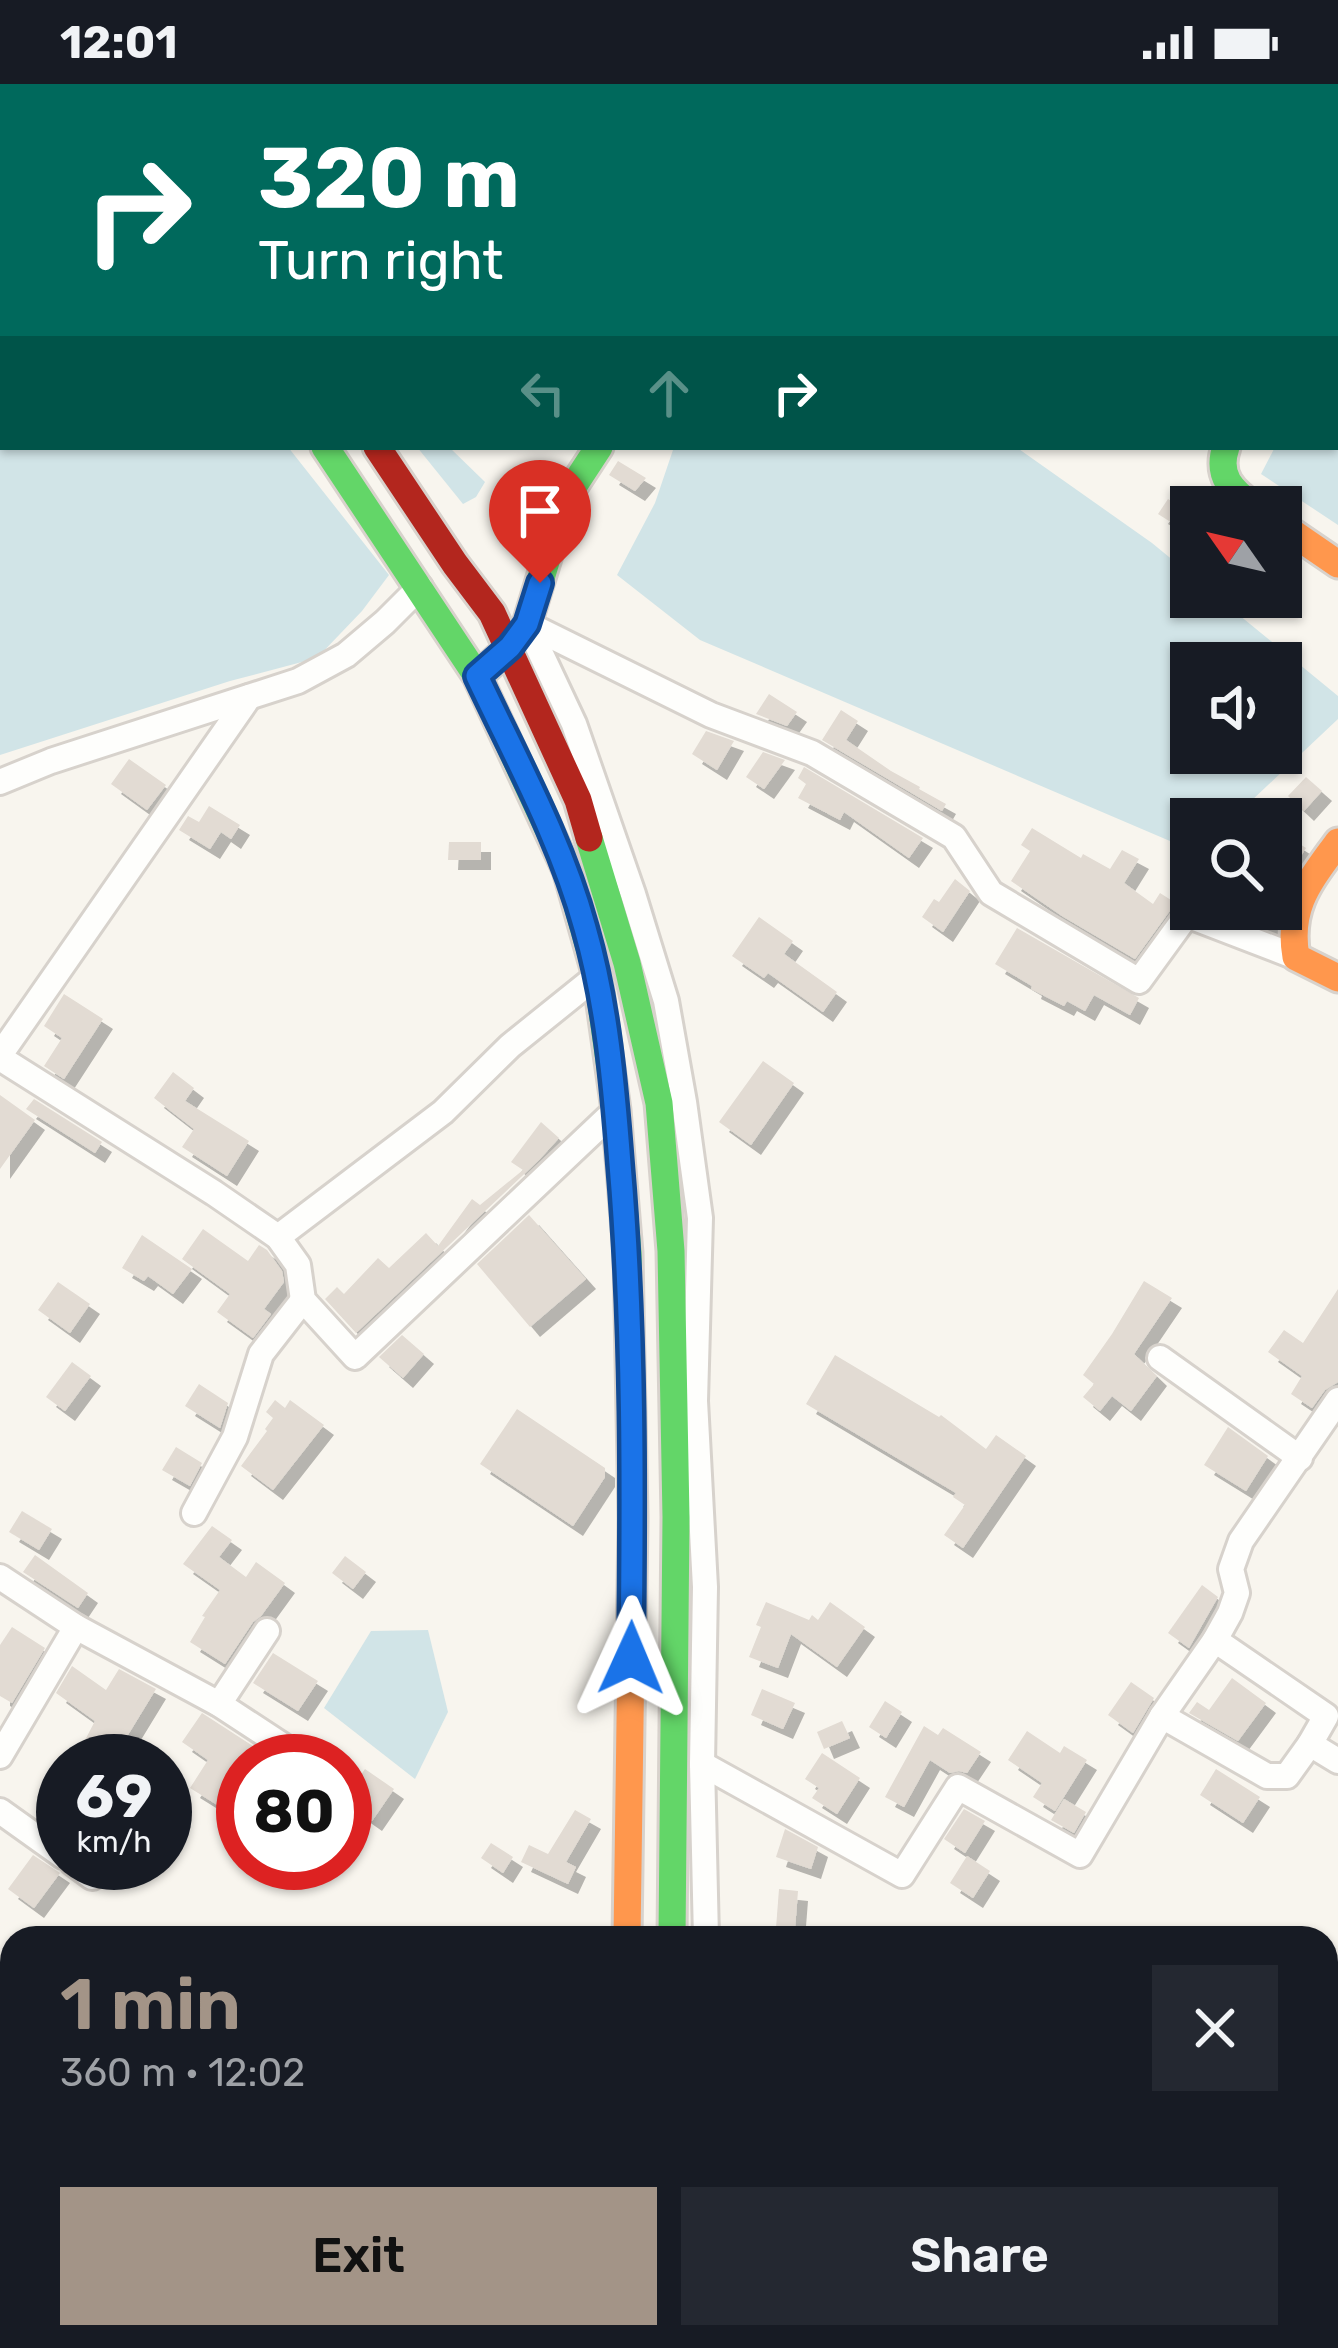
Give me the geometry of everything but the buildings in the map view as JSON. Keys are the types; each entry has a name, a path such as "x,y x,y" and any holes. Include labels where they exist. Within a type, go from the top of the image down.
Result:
{"main road":[{"path":"327,450 477,676 568,870 597,976 616,1110 628,1253 633,1517 627,1926"},
{"path":"379,450 455,564 492,613 518,636 578,800 627,963 659,1102 671,1251 676,1495 672,1926"},
{"path":"477,676 518,636 566,499 597,450"},
{"path":"1224,450 1224,479 1229,486"},
{"path":"1302,539 1338,564"},
{"path":"1338,842 1297,904 1290,936 1295,958 1338,979"}],"street":[{"path":"0,782 50,761 298,681 346,655 420,587"},
{"path":"518,636 812,753 953,837 991,892 1138,981 1187,915 1295,958"},
{"path":"518,636 574,724 666,1001 684,1102 700,1218 695,1401 704,1587 706,1926"},
{"path":"249,697 0,1057 278,1237 298,1265 303,1300 355,1358 616,1110"},
{"path":"278,1237 443,1112 510,1046 597,976"},
{"path":"194,1513 236,1437 262,1354 303,1300"},
{"path":"1160,1358 1300,1458"},
{"path":"702,1764 902,1875 958,1787 1080,1855 1230,1613 1237,1593 1231,1569 1241,1540 1336,1408"},
{"path":"0,1577 76,1628 219,1704 265,1734"},
{"path":"0,1756 76,1628"},
{"path":"219,1704 267,1630"},
{"path":"1162,1716 1267,1776 1287,1776 1310,1744 1327,1716 1215,1640"},
{"path":"1310,1744 1338,1761"},
{"path":"0,1811 36,1837"}],"shaded area":[{"path":"0,450 290,450 389,575 317,658 0,755"},
{"path":"419,450 452,450 485,482 476,497 463,504"},
{"path":"673,450 1020,450 1170,558 1170,618 1243,618 1272,642 1170,642 1170,774 1280,774 1254,798 1170,798 1170,841 700,640 617,575 655,503"},
{"path":"1273,450 1338,450 1338,525 1302,501 1302,486 1279,486 1261,474"},
{"path":"1302,667 1338,696 1338,719 1302,753"},
{"path":"428,1630 448,1712 415,1779 372,1745 372,1734 357,1734 324,1708 371,1631"}],"traffic: fast":[{"path":"327,450 477,676 567,870 597,976 616,1110 628,1253 631,1651"},
{"path":"487,668 527,624 565,499 597,450"},
{"path":"1225,450 1223,466 1231,486"},
{"path":"589,838 627,963 659,1103 671,1251 676,1517 672,1926"}],"traffic: slow":[{"path":"1302,539 1338,564"},
{"path":"1338,842 1303,895 1294,939 1296,957 1338,978"},
{"path":"627,1926 631,1651"}],"traffic: jam":[{"path":"379,450 492,613 578,800 589,838"}],"route":[{"path":"540,583 527,624 510,647 477,676 568,870 597,976 616,1110 628,1253 631,1658"}]}
